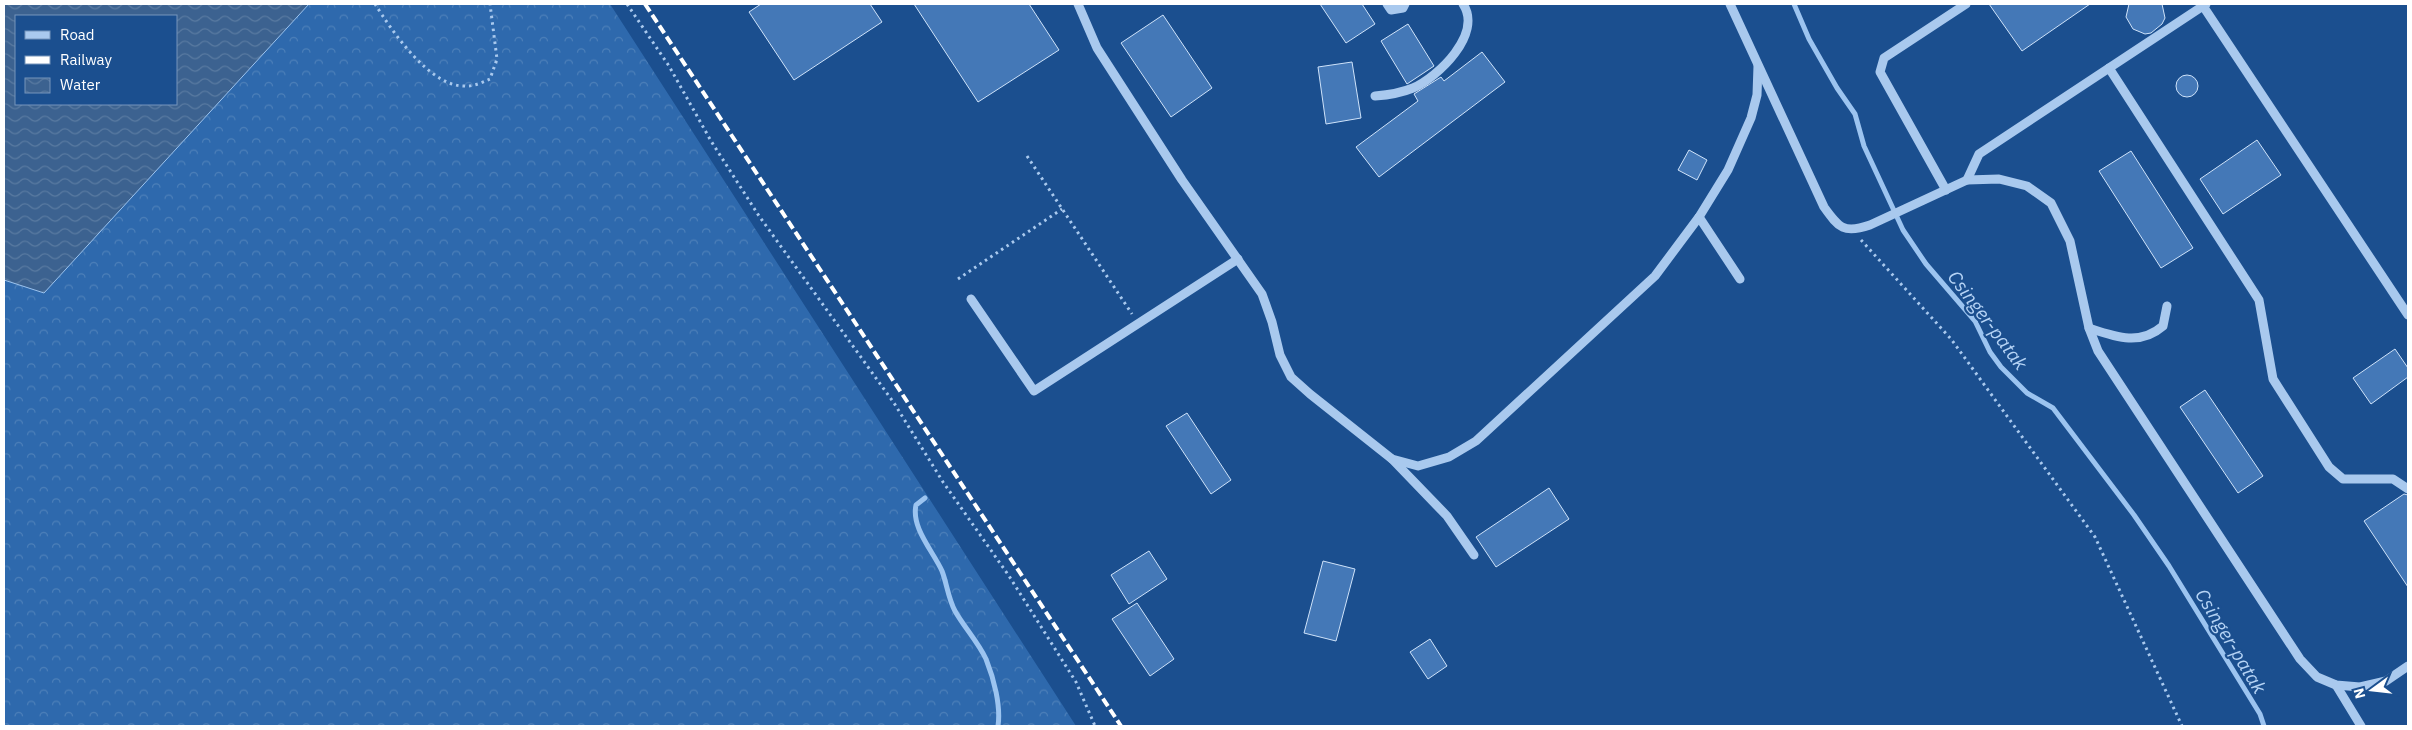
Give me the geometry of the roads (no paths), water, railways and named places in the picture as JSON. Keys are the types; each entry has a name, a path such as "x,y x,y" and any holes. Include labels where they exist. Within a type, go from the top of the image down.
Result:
{"street":[{"path":"1078,4 1096,48 1182,180 1262,294 1272,322 1280,355 1292,377 1310,394 1392,459 1447,516 1474,555"},
{"path":"1387,4 1391,10 1403,8 1405,4"},
{"path":"1375,96 1388,95 1413,87 1434,75 1451,58 1463,40 1468,24 1467,10 1463,4"},
{"path":"1730,4 1824,208 1838,226 1853,231 1967,180 1999,179 2027,186 2050,203 2070,241 2089,328 2108,370 2300,659 2318,676 2336,685 2360,687 2386,681 2408,666"},
{"path":"1946,190 1880,72 1884,58 1966,4"},
{"path":"1967,180 1979,154 2205,5 2408,315"},
{"path":"1392,459 1418,466 1449,457 1476,441 1655,276 1699,217 1728,170 1751,118 1757,95 1758,66"},
{"path":"2109,68 2259,300 2273,379 2329,467 2343,479 2393,479 2408,489"},
{"path":"1699,217 1740,279"},
{"path":"972,299 1034,391 1238,260"},
{"path":"2089,328 2120,338 2146,337 2164,326 2167,306"},
{"path":"2336,685 2361,726"}],"water":[{"path":"4,4 309,4 44,293 4,280"}],"waterway":[{"name":"Csinger-patak","path":"1794,4 1809,39 1837,88 1855,114 1864,146 1903,230 1926,264 1975,321 1990,352 2001,367 2027,393 2053,408 2134,515 2169,566 2260,714 2264,726"},
{"path":"925,498 916,505 915,514 917,522 942,571 955,611 986,659 996,692 999,710 998,726"}],"railway":[{"path":"645,4 1121,726"}]}
